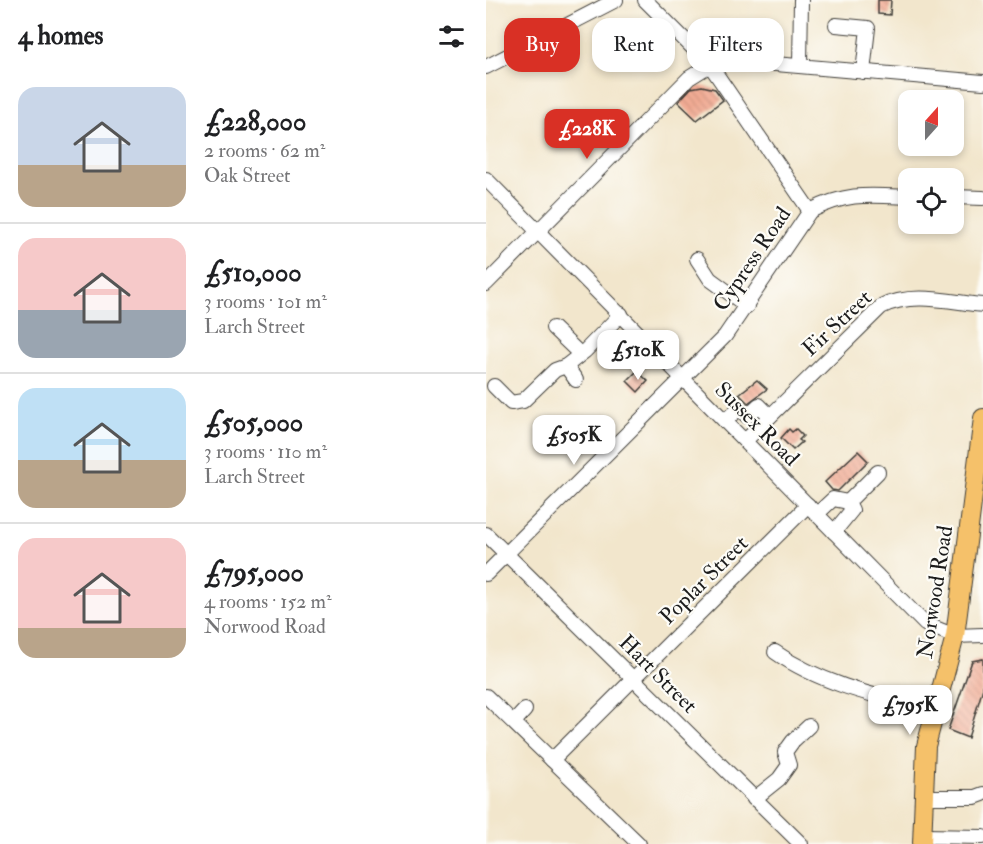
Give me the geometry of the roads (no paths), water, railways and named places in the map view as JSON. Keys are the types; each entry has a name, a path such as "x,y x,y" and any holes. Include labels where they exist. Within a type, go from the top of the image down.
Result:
{"main road":[{"name":"Norwood Road","path":"922,840 926,746 955,636 978,511 982,428"}],"street":[{"path":"486,67 616,0"},
{"path":"645,0 687,42"},
{"path":"800,65 801,0"},
{"path":"836,25 868,28 863,72"},
{"path":"784,64 983,82"},
{"path":"486,284 689,78 699,72"},
{"path":"715,72 810,211"},
{"name":"Sussex Road","path":"486,179 925,624 955,636"},
{"name":"Cypress Road","path":"486,574 684,380 725,336 810,211 832,200 852,195 898,197"},
{"path":"964,197 983,198"},
{"path":"697,259 710,279 747,306"},
{"name":"Fir Street","path":"744,441 881,308 894,300 909,299 983,305"},
{"path":"494,386 511,403 523,401 555,370 566,366 585,351 621,314"},
{"path":"553,328 579,354"},
{"path":"566,366 576,380"},
{"path":"725,421 739,408 747,416 759,405 770,416"},
{"path":"834,532 852,510 848,502 878,472"},
{"name":"Poplar Street","path":"552,760 813,509 833,499 848,502"},
{"name":"Hart Street","path":"486,534 801,844"},
{"path":"955,636 983,635"},
{"path":"775,652 800,670 868,694 936,711"},
{"path":"486,696 639,844"},
{"path":"514,722 525,710"},
{"path":"754,799 779,779 789,765 785,752 792,741 810,726"},
{"path":"924,797 975,797 983,794"},
{"path":"922,840 983,837"}]}
